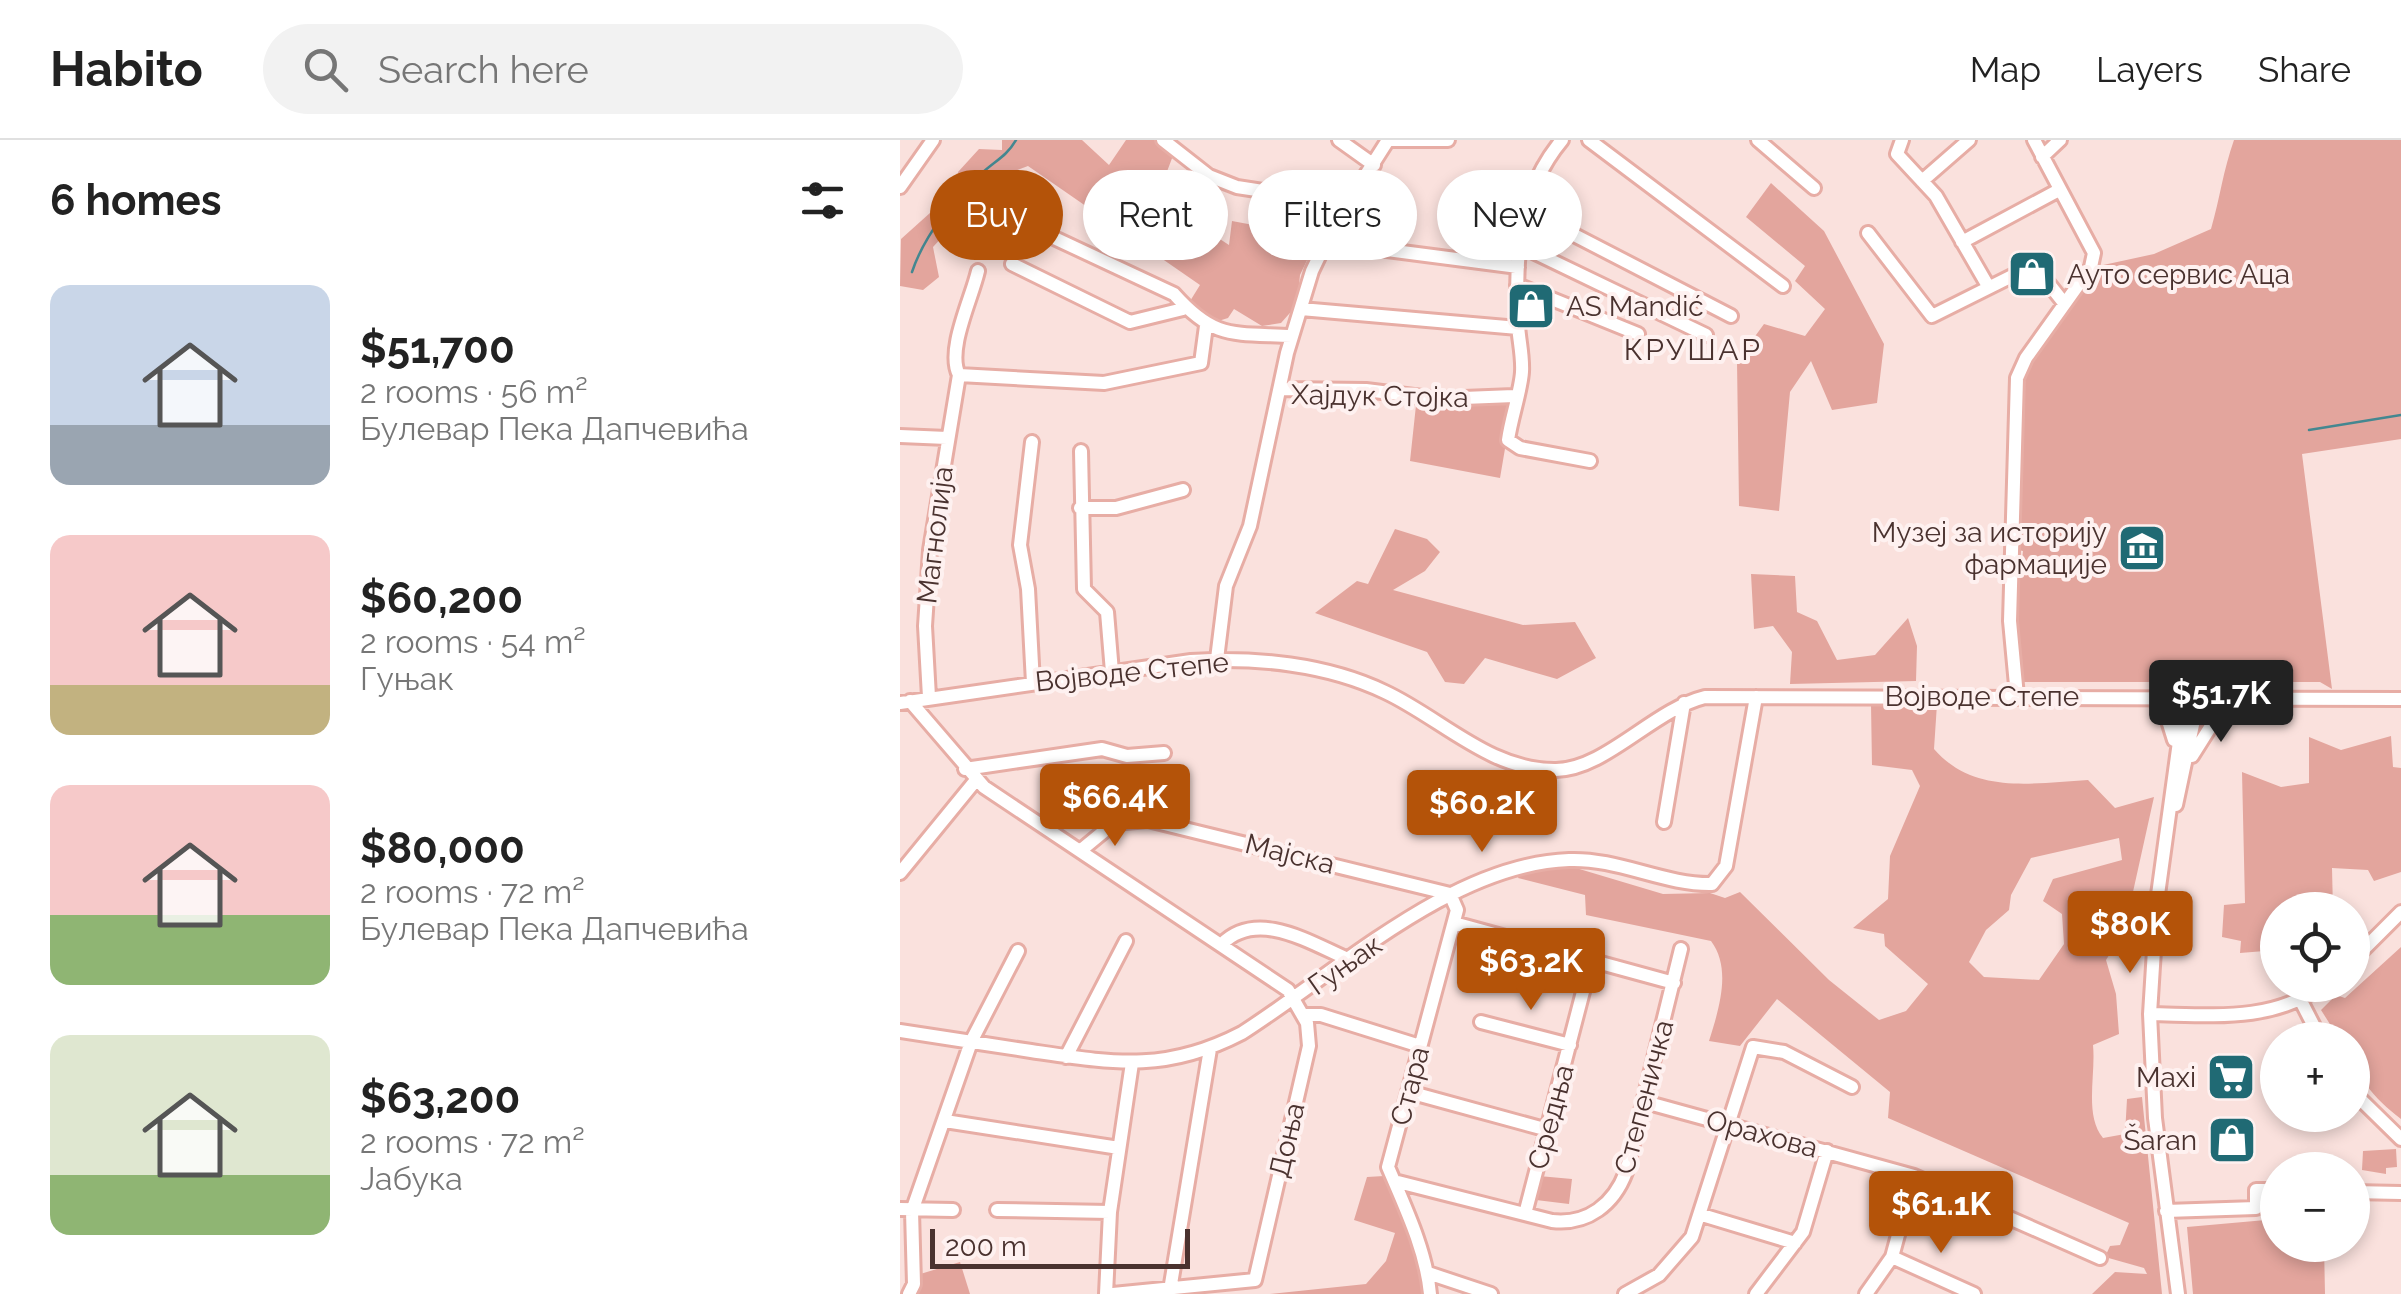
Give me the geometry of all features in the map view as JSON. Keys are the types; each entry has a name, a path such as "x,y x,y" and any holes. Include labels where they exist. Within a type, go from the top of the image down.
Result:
{"street":[{"path":"1163,140 1209,176 1248,189"},
{"path":"1340,140 1374,165"},
{"path":"1371,170 1388,140 1448,140"},
{"path":"1541,170 1562,140"},
{"path":"1588,140 1784,286"},
{"path":"1758,140 1814,188"},
{"path":"1902,140 1896,154 1922,181 1988,286"},
{"path":"1922,181 1969,140"},
{"path":"2017,696 2010,621 2017,378 2091,267 2093,247 2034,140"},
{"path":"2042,157 2060,140"},
{"path":"900,187 930,141"},
{"path":"1962,242 2059,190"},
{"path":"1868,233 1932,316 2034,265 2064,303"},
{"path":"1582,239 1731,316"},
{"path":"1063,242 1174,294 1184,310 1206,326 1292,336"},
{"path":"1417,254 1518,267"},
{"path":"1281,388 1292,336 1319,260"},
{"path":"1518,260 1522,376 1514,396 1510,444 1590,461"},
{"path":"1548,260 1706,335"},
{"path":"1012,264 1130,322 1184,310"},
{"name":"Магнолија","path":"930,697 925,606 959,374 955,367 963,315 972,302 978,271"},
{"path":"1517,286 1638,334"},
{"path":"1301,309 1518,328"},
{"path":"959,374 1110,383 1198,365 1206,326"},
{"name":"Хајдук Стојка","path":"1217,660 1226,586 1250,526 1281,388 1366,390 1438,399 1514,396"},
{"path":"900,436 947,438"},
{"path":"1032,442 1020,545 1028,589 1033,683"},
{"path":"1081,451 1084,590 1106,610 1112,672"},
{"path":"1080,508 1116,508 1184,490"},
{"name":"Војводе Степе","path":"905,702 1217,660 1293,666 1355,680 1399,699 1492,755 1543,769 1584,764 1684,703 1705,697 2401,699"},
{"name":"Гуњак","path":"900,1031 1066,1057 1132,1063 1163,1061 1210,1049 1296,999 1450,894 1504,870 1574,859 1618,864 1702,884 1716,882 1726,866 1756,696"},
{"path":"2149,696 2165,711 2176,746"},
{"path":"2178,1294 2154,1101 2150,1014 2161,866 2176,746 2189,698"},
{"path":"2161,866 2194,720 2189,698"},
{"path":"2182,776 2216,718 2249,700"},
{"path":"905,702 976,780 1222,944 1296,999"},
{"path":"1664,822 1684,703"},
{"path":"965,769 1095,750 1127,756 1164,754"},
{"path":"900,873 976,780"},
{"name":"Мајска","path":"1080,851 1114,823 1148,820 1450,894"},
{"name":"Стара","path":"1398,1182 1388,1164 1454,923 1457,904 1450,894"},
{"path":"2370,943 2401,912"},
{"path":"1454,923 1674,984"},
{"path":"1222,944 1238,932 1262,927 1350,960"},
{"path":"1066,1057 1126,941"},
{"name":"Степеничка","path":"1398,1182 1569,1221 1595,1213 1620,1187 1645,1102 1681,949"},
{"path":"909,1294 914,1284 906,1210 972,1042 1018,952"},
{"name":"Средња","path":"1525,1214 1590,961"},
{"name":"Доња","path":"1170,1290 1253,1282 1308,1046 1304,1016 1296,999"},
{"path":"2150,1014 2256,1014 2298,1002"},
{"name":"Гуњак","path":"1304,1016 1315,1013 1420,1046"},
{"path":"1481,1022 1570,1045"},
{"path":"1625,1294 1665,1269 1692,1237 1702,1215 1749,1051 1756,1046 1784,1052 1852,1087"},
{"path":"1132,1063 1110,1212 1110,1294 1170,1290 1210,1049"},
{"path":"1409,1092 1548,1130"},
{"name":"Орахова","path":"1645,1102 1914,1176 2100,1258"},
{"path":"2370,1109 2401,1139"},
{"path":"944,1121 1119,1148"},
{"path":"1756,1294 1809,1219 1827,1151"},
{"path":"1866,1294 1892,1257 1914,1176"},
{"path":"1398,1182 1428,1273 1430,1294"},
{"path":"2166,1210 2256,1208 2256,1190 2260,1190"},
{"path":"2370,1192 2401,1193"},
{"path":"906,1210 953,1210"},
{"path":"997,1210 1110,1212"},
{"path":"1702,1215 1796,1242"},
{"path":"1892,1257 1974,1294"},
{"path":"1428,1273 1492,1294"}],"shaded area":[{"path":"1002,140 1082,140 1109,165 1126,140 1156,140 1174,153 1168,170 1083,170 1083,204 1063,190 1063,170 1034,170 1028,166 1017,170 960,170 979,149 1002,150"},
{"path":"2234,140 2401,140 2401,439 2302,454 2332,689 2320,682 2021,682 2014,635 2023,551 2018,550 2023,371 2094,267 2154,254 2211,229"},
{"path":"1771,183 1824,231 1884,344 1877,403 1832,410 1811,361 1790,392 1779,511 1739,506 1737,361 1764,324 1805,336 1825,309 1795,281 1805,266 1746,217"},
{"path":"930,213 930,260 936,260 939,277 923,290 900,286 901,239"},
{"path":"1232,221 1248,224 1248,260 1307,260 1300,275 1297,305 1281,323 1262,326 1234,309 1228,318 1212,323 1187,306 1200,285 1164,260 1228,260"},
{"path":"1417,396 1514,396 1500,478 1410,461"},
{"path":"1395,529 1427,539 1440,552 1425,571 1393,590 1523,625 1575,622 1596,658 1557,679 1485,658 1464,684 1445,682 1427,652 1315,613 1357,581 1368,584"},
{"path":"1751,574 1795,576 1797,612 1817,621 1837,660 1875,655 1908,618 1917,646 1916,681 1790,684 1792,652 1773,626 1754,629"},
{"path":"1871,704 1937,704 1934,749 1967,774 2025,784 2088,780 2115,808 2154,797 2125,928 2117,931 2116,944 2106,960 2116,994 2119,1034 2093,1045 2092,1094 2094,1118 2103,1138 2125,1134 2127,1099 2142,1097 2162,1294 2092,1294 2115,1272 2147,1274 2144,1268 2105,1257 2110,1246 2120,1245 2129,1223 1888,1118 1890,1092 1777,999 1740,1046 1709,1041 1720,1003 1722,977 1711,941 1586,915 1585,895 1518,878 1521,870 1566,865 1663,894 1710,893 1725,898 1740,892 1829,980 1879,1020 1906,1011 1928,984 1885,946 1884,934 1853,928 1888,899 1890,856 1920,786 1912,770 1872,765","holes":["2119,838 2122,860 2053,879 2043,901 2062,914 2064,944 2039,980 1984,977 1969,962 1986,930 2009,910 2011,895 2031,858"]},
{"path":"2391,736 2393,767 2401,768 2401,872 2374,881 2368,870 2332,868 2333,892 2260,892 2260,951 2240,953 2241,941 2222,937 2224,905 2245,903 2242,772 2281,787 2309,783 2309,737 2341,750"},
{"path":"2401,947 2401,1119 2370,1090 2370,1022 2329,1022 2321,1010 2329,1002 2370,1002 2370,975"},
{"path":"2396,1149 2397,1167 2386,1168 2386,1174 2370,1171 2370,1152 2363,1151"},
{"path":"1384,1176 1392,1180 1430,1294 1270,1294 1366,1284 1386,1261 1395,1233 1354,1220 1367,1177"},
{"path":"1539,1176 1572,1179 1569,1204 1536,1200"},
{"path":"2260,1221 2260,1262 2324,1262 2325,1294 2193,1294 2187,1227"},
{"path":"960,1262 970,1294 901,1294 912,1290 917,1275"}],"waterway":[{"path":"912,272 924,245 950,206 1016,140"},
{"path":"2309,430 2401,415"}],"place":[{"name":"Ауто сервис Аца","path":"2032,274"},
{"name":"AS Mandić","path":"1531,306"},
{"name":"Музеј за историју фармације","path":"2142,548"},
{"name":"Maxi","path":"2231,1077"},
{"name":"Šaran","path":"2232,1140"}],"district":[{"name":"КРУШАР","path":"1693,349"}]}
